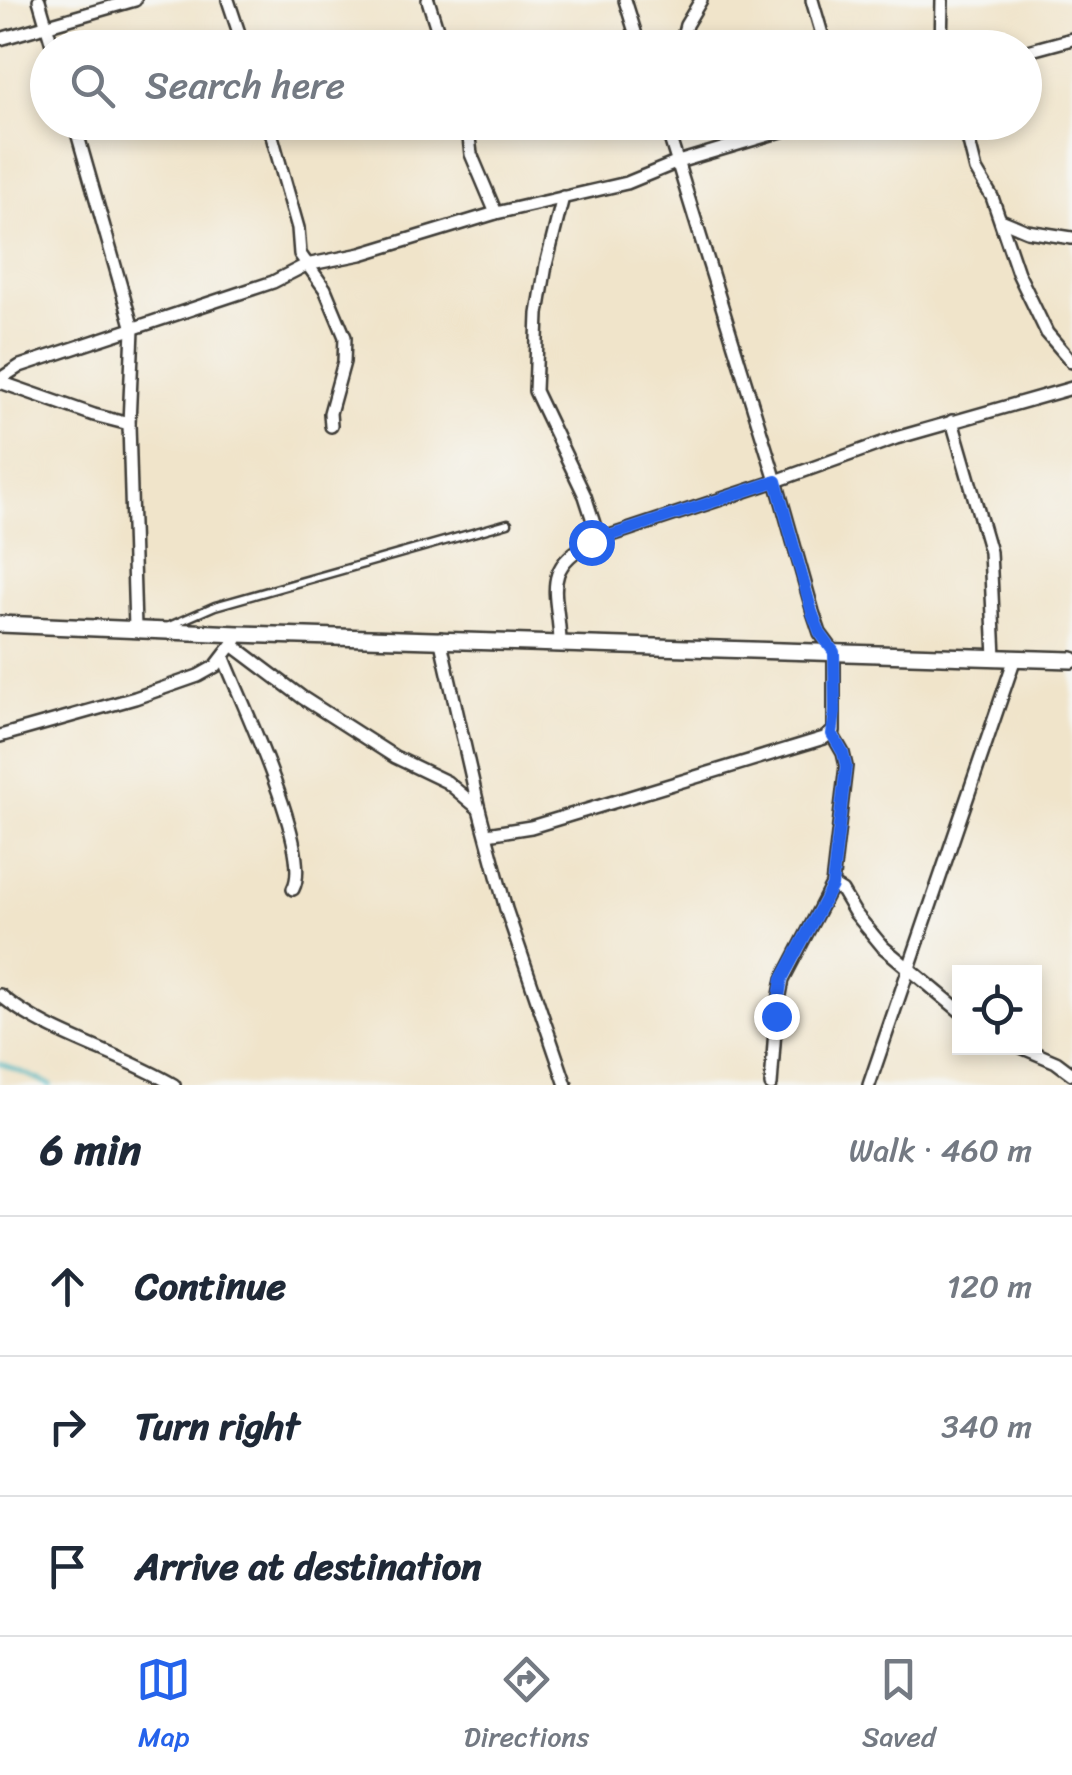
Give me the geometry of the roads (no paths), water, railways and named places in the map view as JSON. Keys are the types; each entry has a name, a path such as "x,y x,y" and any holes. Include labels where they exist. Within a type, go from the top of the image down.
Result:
{"street":[{"path":"39,0 48,30"},
{"path":"0,39 136,0"},
{"path":"228,0 238,30"},
{"path":"428,0 437,30"},
{"path":"625,0 634,30"},
{"path":"685,30 701,0"},
{"path":"812,0 821,30"},
{"path":"941,30 942,0"},
{"path":"1042,47 1072,39"},
{"path":"79,140 133,329 129,424 134,628"},
{"path":"273,140 298,228 300,254 325,289 345,337 344,362 330,413 331,426"},
{"path":"469,140 471,154 496,213"},
{"path":"671,140 776,481 812,612 832,651 832,734 846,766 832,886 782,979 772,1085"},
{"path":"0,381 20,366 273,282 306,265 361,254 496,213 627,183 678,162 752,140"},
{"path":"968,140 976,170 987,186 1018,273 1047,332 1072,362"},
{"path":"563,197 538,314 535,391 586,496 599,538"},
{"path":"1000,220 1027,232 1072,238"},
{"path":"0,364 20,366"},
{"path":"0,381 94,416 129,424"},
{"path":"560,642 553,594 557,572 582,546 952,421 1072,388"},
{"path":"952,421 990,552 994,657"},
{"path":"0,624 134,628 236,640 440,638 1070,659"},
{"path":"440,638 479,809 519,953 566,1085"},
{"path":"0,736 136,698 198,676 216,666 236,640"},
{"path":"236,640 303,698 395,758 447,782 479,809"},
{"path":"224,658 289,821 298,879 294,889"},
{"path":"869,1085 1015,658"},
{"path":"487,834 531,828 832,734"},
{"path":"832,886 842,891 871,934 952,1004"},
{"path":"0,995 58,1032 174,1085"},
{"path":"1040,1055 1072,1074"}],"lane":[{"path":"162,630 216,606 508,523"}],"waterway":[{"path":"0,1063 51,1085"}]}
